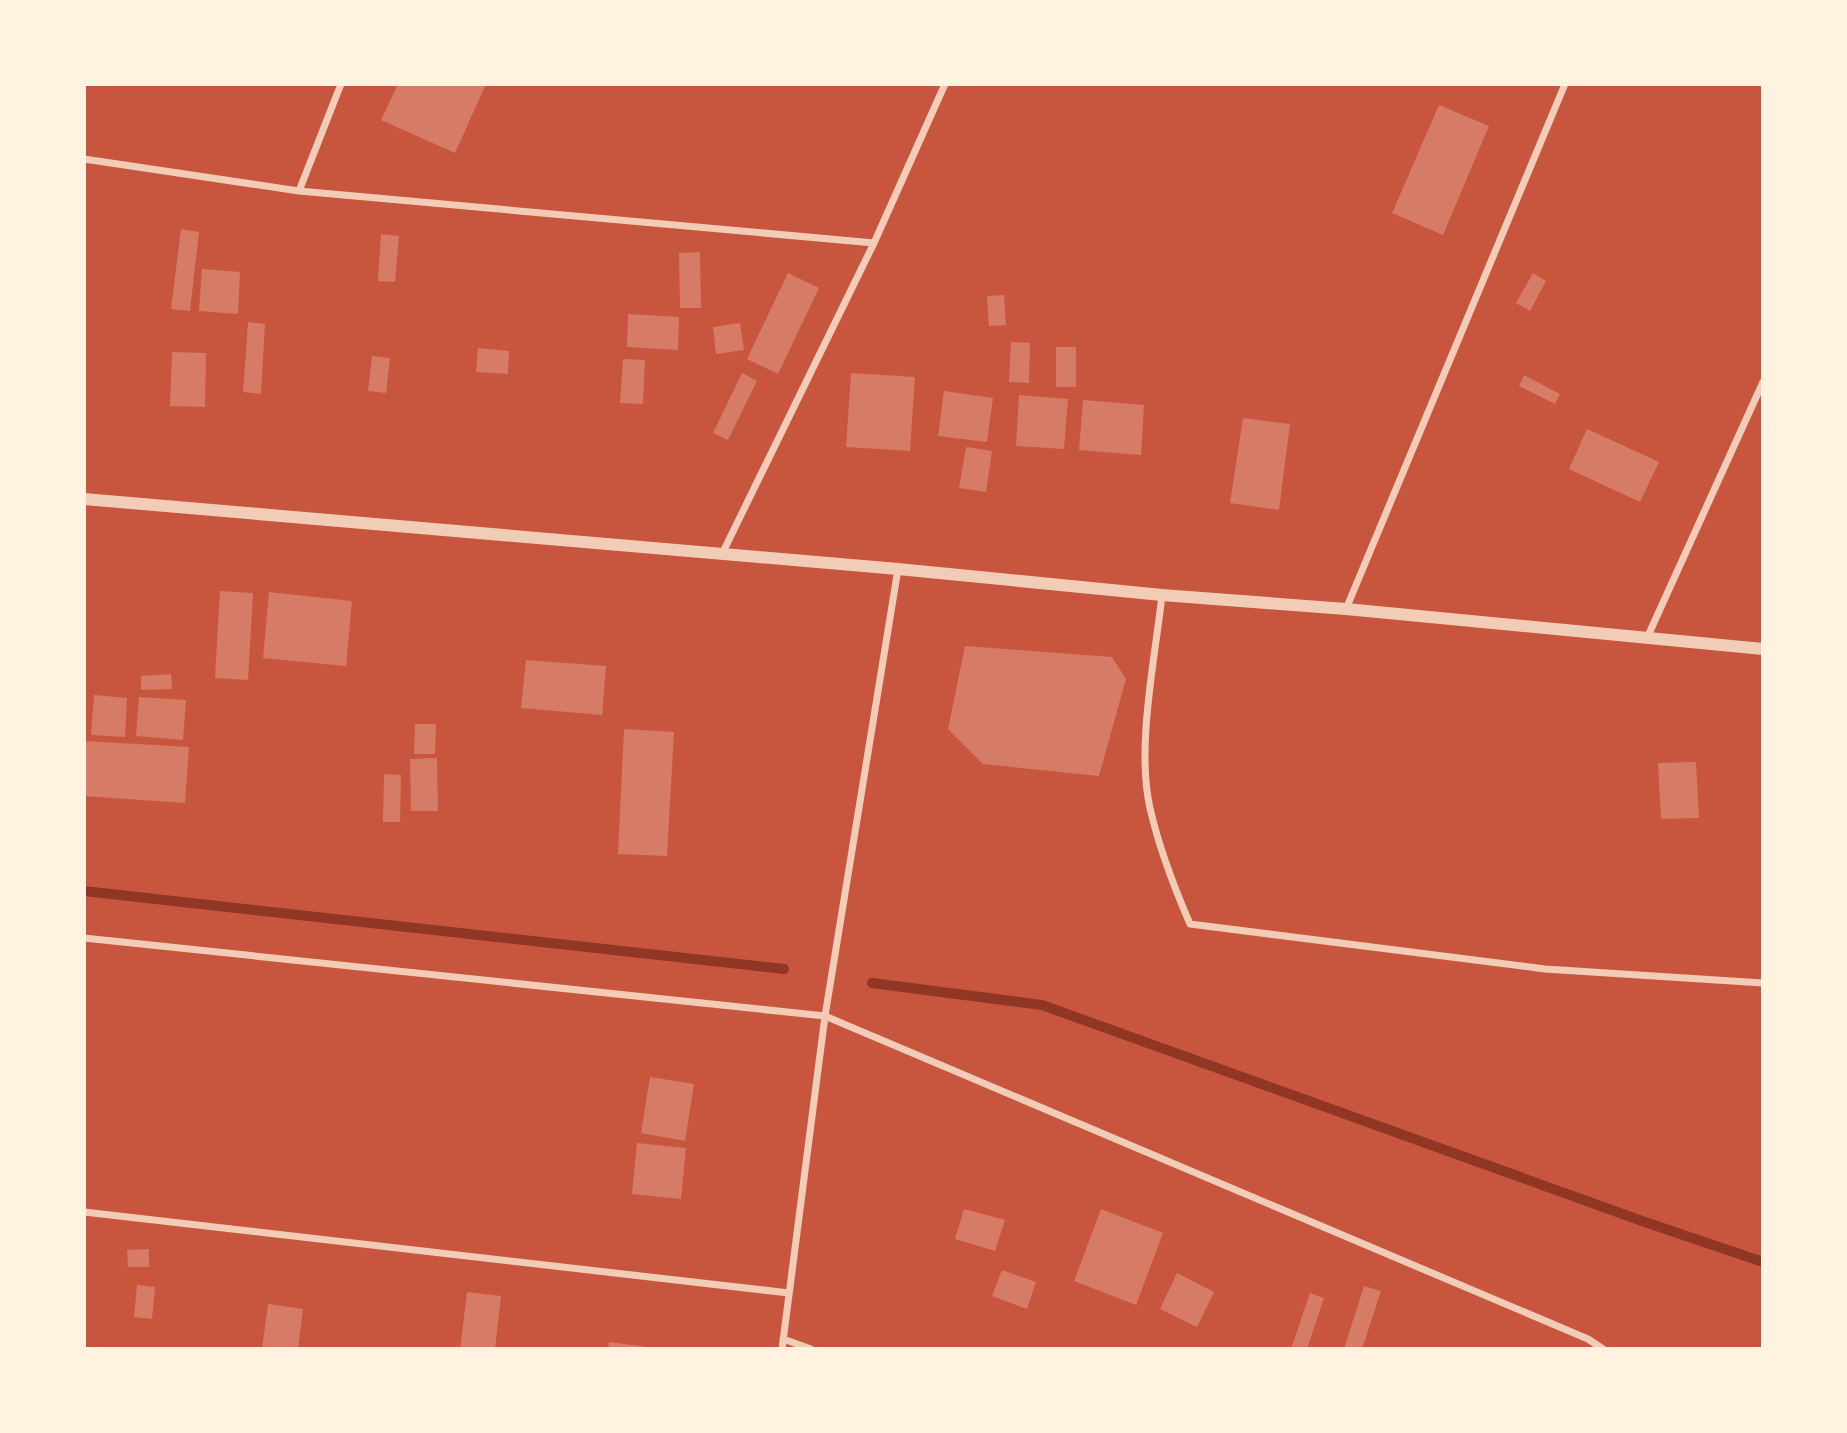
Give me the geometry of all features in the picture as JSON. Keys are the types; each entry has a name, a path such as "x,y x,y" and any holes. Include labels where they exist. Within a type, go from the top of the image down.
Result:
{"street":[{"path":"299,191 341,84"},
{"path":"722,555 874,243 945,84"},
{"path":"1346,609 1565,84"},
{"path":"84,159 299,191 874,243"},
{"path":"1647,639 1763,382"},
{"path":"84,499 1346,609 1763,649"},
{"path":"782,1349 825,1016 898,569"},
{"path":"1162,595 1145,746 1149,807 1169,874 1190,924 1545,969 1763,983"},
{"path":"84,938 825,1016 1588,1339 1603,1349"},
{"path":"84,1212 789,1293"},
{"path":"783,1339 811,1349"}],"building":[{"path":"398,84 486,84 455,153 381,120"},
{"path":"1439,105 1489,126 1443,235 1392,213"},
{"path":"181,229 199,232 190,311 171,309"},
{"path":"381,234 399,236 395,282 378,281"},
{"path":"700,252 701,308 680,308 679,253"},
{"path":"202,269 240,272 238,314 199,311"},
{"path":"788,273 819,288 778,374 747,359"},
{"path":"1533,273 1546,281 1530,311 1516,303"},
{"path":"1004,295 1006,325 989,326 987,296"},
{"path":"628,314 679,317 678,350 627,347"},
{"path":"248,322 265,324 261,394 243,392"},
{"path":"740,323 744,350 716,354 713,327"},
{"path":"1011,342 1030,343 1029,383 1009,382"},
{"path":"1056,347 1076,347 1076,387 1056,387"},
{"path":"478,348 509,351 508,374 476,372"},
{"path":"172,352 206,353 205,407 170,406"},
{"path":"372,356 390,358 386,393 368,391"},
{"path":"623,359 645,360 643,404 620,403"},
{"path":"742,373 757,381 728,440 713,433"},
{"path":"851,373 915,377 910,451 846,447"},
{"path":"1524,375 1560,394 1555,404 1519,386"},
{"path":"944,391 993,398 987,442 938,436"},
{"path":"1019,395 1068,399 1064,449 1016,446"},
{"path":"1083,400 1144,405 1141,455 1079,450"},
{"path":"1243,418 1290,424 1279,510 1230,503"},
{"path":"1587,429 1659,462 1640,502 1569,469"},
{"path":"966,447 992,451 986,492 959,488"},
{"path":"220,591 253,593 248,680 215,678"},
{"path":"269,592 352,601 346,666 263,658"},
{"path":"965,646 1112,657 1126,679 1099,776 983,764 948,729"},
{"path":"526,660 606,666 602,715 521,708"},
{"path":"171,674 172,689 141,690 141,676"},
{"path":"94,695 127,698 125,737 91,735"},
{"path":"139,697 186,700 183,740 136,736"},
{"path":"415,724 436,724 435,754 414,754"},
{"path":"624,729 674,732 667,856 618,854"},
{"path":"85,741 189,747 185,803 84,796"},
{"path":"437,758 438,811 411,811 410,759"},
{"path":"1696,762 1699,818 1661,819 1658,763"},
{"path":"384,774 401,775 400,822 383,822"},
{"path":"650,1077 694,1084 685,1141 641,1133"},
{"path":"637,1143 686,1148 681,1199 632,1194"},
{"path":"964,1209 1005,1220 995,1251 955,1239"},
{"path":"1101,1209 1163,1233 1136,1305 1074,1281"},
{"path":"149,1249 149,1267 128,1267 127,1250"},
{"path":"1002,1270 1036,1282 1027,1309 992,1296"},
{"path":"1177,1273 1214,1292 1197,1327 1160,1309"},
{"path":"137,1285 155,1287 152,1319 134,1317"},
{"path":"1364,1286 1381,1291 1362,1349 1344,1349"},
{"path":"467,1292 501,1296 495,1349 460,1349"},
{"path":"1310,1293 1324,1298 1307,1349 1291,1349"},
{"path":"268,1304 303,1309 298,1349 262,1349"},
{"path":"609,1342 648,1347 648,1349 608,1349"}],"waterway":[{"path":"84,891 784,969"},
{"path":"872,983 1042,1005 1763,1262"}]}
